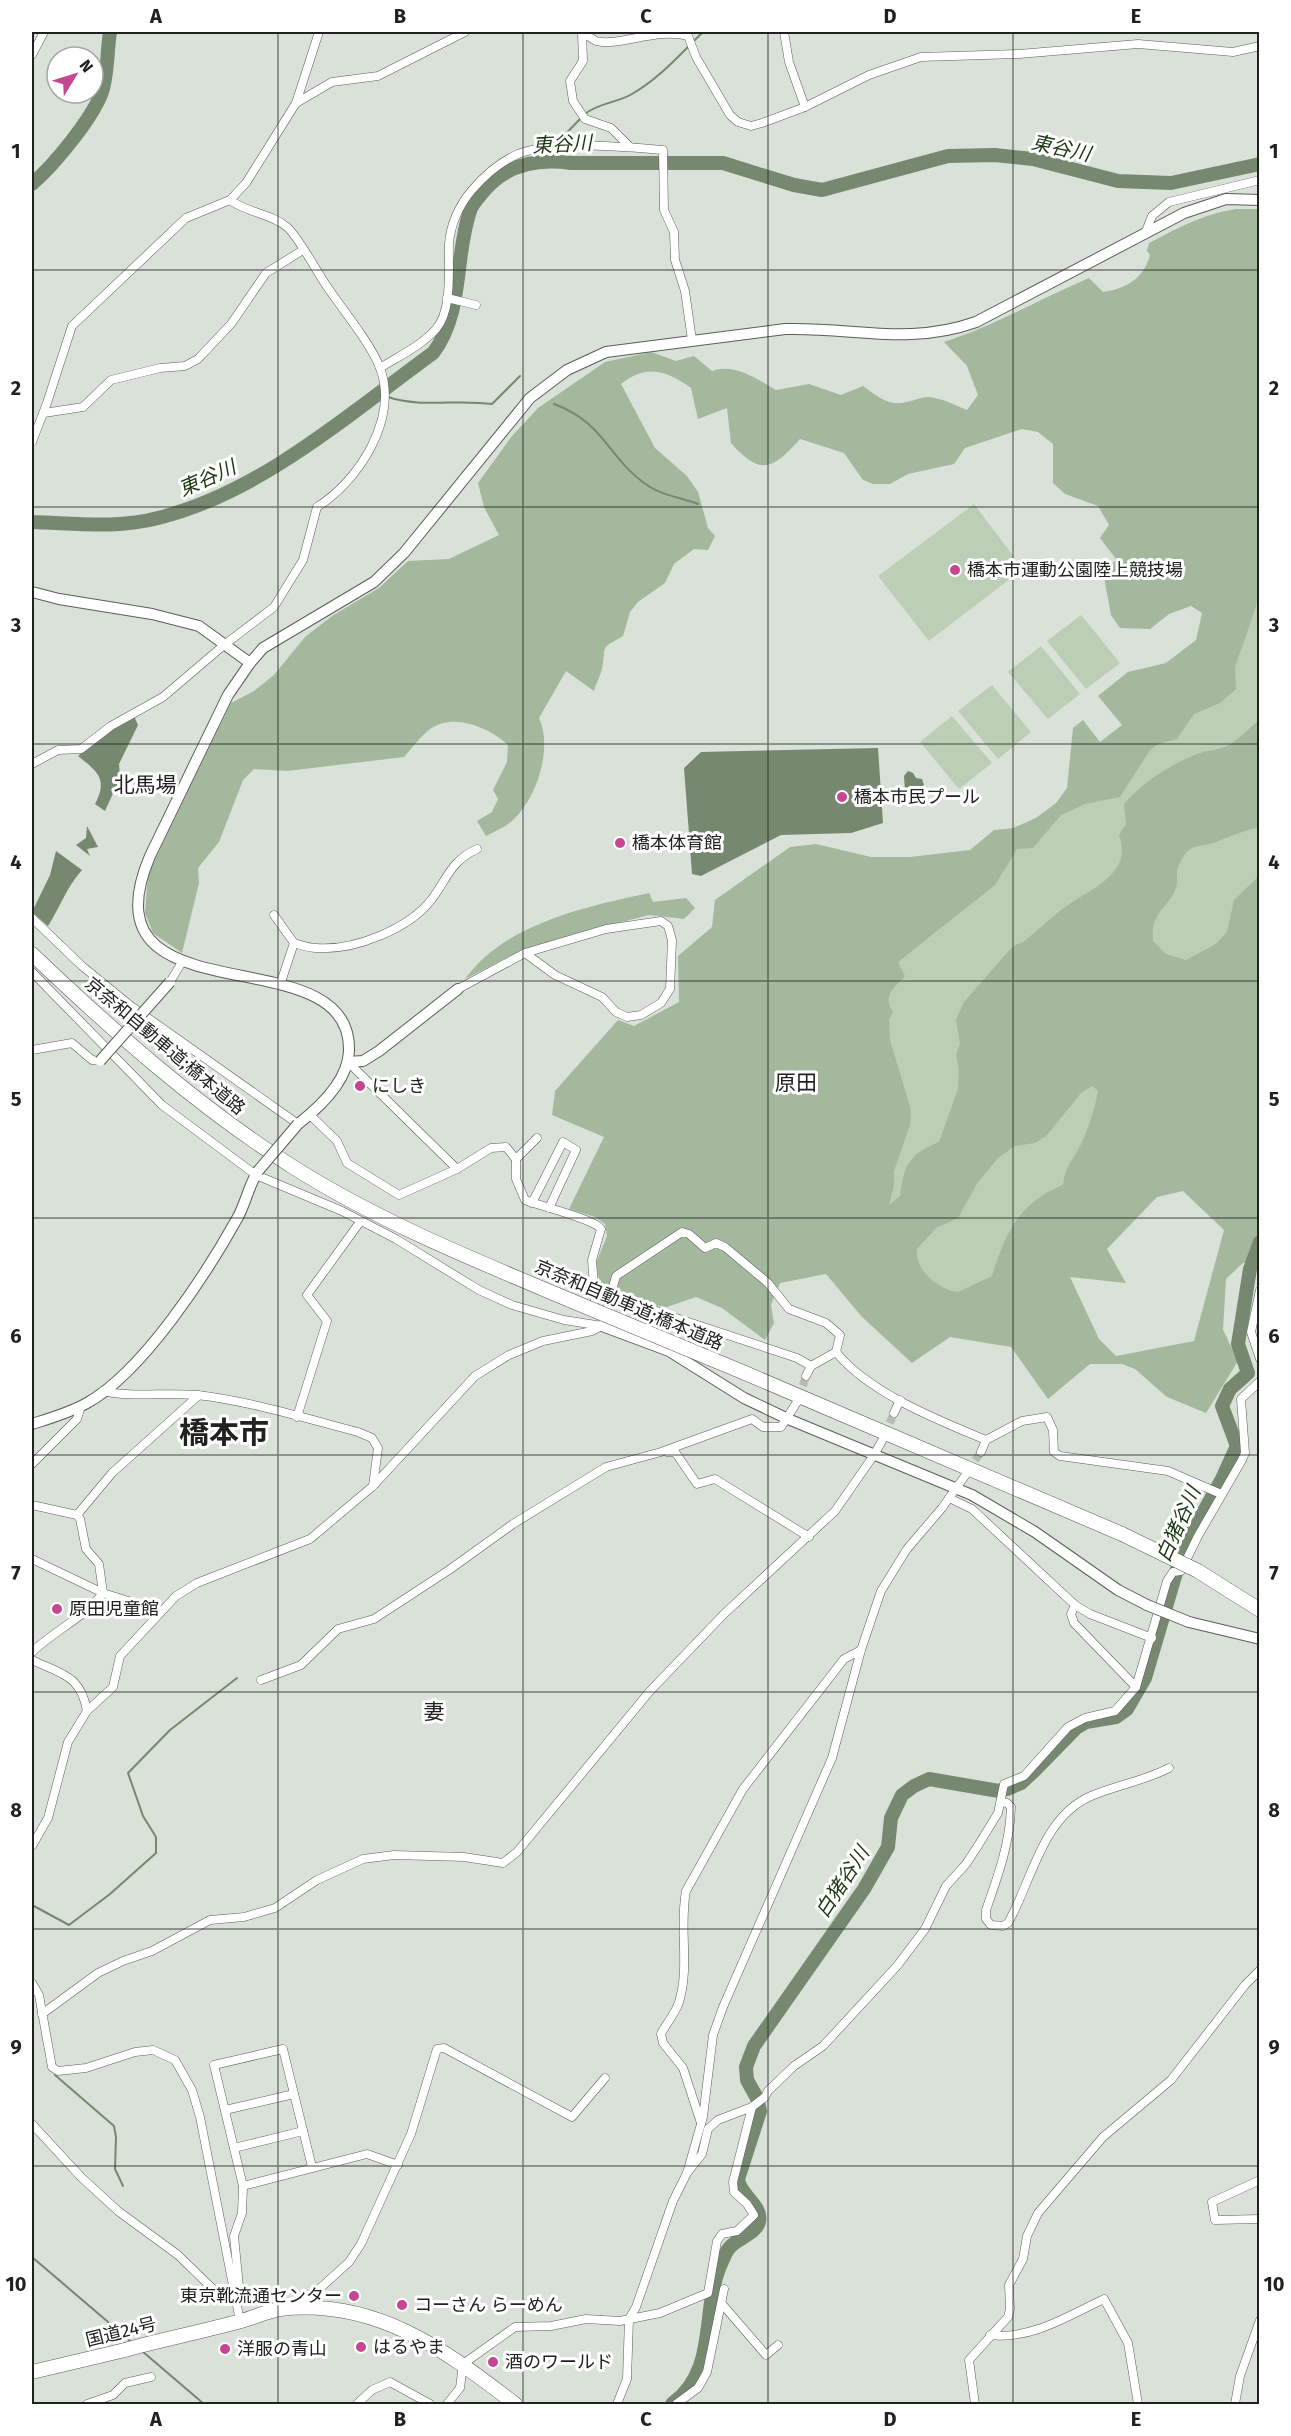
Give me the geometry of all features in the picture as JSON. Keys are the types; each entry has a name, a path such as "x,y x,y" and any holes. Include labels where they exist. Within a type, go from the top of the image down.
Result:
{"highway":[{"name":"京奈和自動車道;橋本道路","path":"32,954 37,969 182,1089 294,1168 409,1230 1122,1534 1198,1571 1260,1610"},
{"name":"国道24号","path":"32,2372 240,2321 279,2309 328,2310 364,2315 403,2328 463,2364 515,2404"}],"street":[{"path":"32,55 44,32"},
{"path":"32,442 44,413 72,326 81,314 186,218 230,200 261,163 297,103 319,32"},
{"path":"297,103 332,82 378,75 465,32"},
{"path":"583,32 597,41 679,33 690,43 712,87 730,115 738,122 751,126 805,107 869,75 921,57 1019,54 1138,44 1233,52 1260,46"},
{"path":"583,32 583,61 570,81 569,91 582,115 611,128 630,147"},
{"path":"784,32 789,62 805,107"},
{"path":"380,370 420,344 437,328 448,298 450,238 453,224 466,197 494,169 518,154 550,147 630,147 663,151 664,210 674,232 675,260 685,291 692,340"},
{"path":"1145,234 1152,216 1169,202 1260,180"},
{"path":"32,1424 81,1406 103,1391 161,1335 213,1259 239,1214 257,1173 340,1079 348,1062 349,1046 344,1027 333,1010 303,991 182,962 158,947 145,934 136,905 139,881 228,695 263,648 374,582 404,553 530,398 567,370 606,352 785,329 815,328 898,337 950,331 976,322 1184,213 1211,202 1226,199 1260,200"},
{"path":"32,764 58,750 81,749 111,726 163,697 224,645 274,607 285,594 303,560 317,507 327,501 364,461 375,439 386,398 380,370 288,228 261,212 241,209 230,200"},
{"path":"44,413 83,407 111,380 160,368 185,366 198,359 231,324 266,273 303,250"},
{"path":"448,298 476,305"},
{"path":"32,592 59,599 152,614 199,626 250,663"},
{"path":"274,915 294,943 316,948 339,947 388,933 414,918 432,899 462,856 477,849"},
{"path":"32,918 64,949 131,1006 298,1124"},
{"path":"348,1062 363,1061 458,989 525,953 606,929 661,921 668,926 672,940 670,989 661,1003 641,1015 627,1017 616,1012 602,997 555,975 525,953"},
{"path":"280,985 294,943"},
{"path":"32,1050 72,1043 92,1060 100,1061 170,982 182,962"},
{"path":"37,969 162,1105 257,1173 342,1211 396,1239 480,1290 512,1305 645,1340 694,1365 744,1398 788,1419 956,1488 1035,1532 1118,1590 1147,1605 1189,1622 1260,1639"},
{"path":"348,1062 457,1169"},
{"path":"310,1115 337,1141 347,1163 399,1195 457,1169 500,1146 506,1147 516,1159 516,1179 525,1200 593,1221 600,1229 592,1260 595,1327"},
{"path":"516,1159 537,1138"},
{"path":"532,1203 562,1142 576,1150 549,1208"},
{"path":"297,1417 327,1321 307,1295 360,1222"},
{"path":"595,1327 616,1276 682,1233 688,1234 705,1248 716,1243 725,1247 768,1283 789,1309 834,1328 840,1335 836,1352 810,1366 806,1377"},
{"path":"610,1290 661,1313 797,1358 810,1366"},
{"path":"1260,1290 1251,1332 1260,1359"},
{"path":"645,1340 661,1313"},
{"path":"32,1846 48,1818 68,1742 87,1711 113,1688 120,1656 176,1596 197,1583 310,1539 373,1486 475,1376 509,1355 543,1341 595,1327"},
{"path":"836,1352 845,1363 900,1401 986,1440"},
{"path":"617,2404 627,2379 629,2319 636,2307 673,2201 687,2174 702,2154 708,2129 718,2120 757,2104 794,2066 823,2046 897,1966 925,1929 946,1886 966,1864 979,1844 1002,1802 1004,1784 1024,1776 1068,1727 1085,1718 1115,1711 1136,1687 1167,1581 1175,1572 1181,1571 1245,1453 1241,1399 1260,1381"},
{"path":"103,1391 117,1394 168,1392 199,1395 358,1432 372,1438 378,1448 373,1486"},
{"path":"77,1515 112,1473 199,1395"},
{"path":"894,1413 900,1401"},
{"path":"261,1680 301,1665 338,1629 374,1619 449,1570 513,1524 606,1467 661,1452 742,1421 752,1419 763,1426 781,1427 797,1402"},
{"path":"32,1464 77,1419 81,1406"},
{"path":"981,1452 986,1440 1022,1422 1047,1417 1053,1430 1054,1452 1060,1456 1168,1471 1221,1494"},
{"path":"42,2014 98,1973 152,1951 210,1920 244,1917 275,1908 317,1880 363,1859 394,1855 464,1857 503,1863 517,1852 650,1691 724,1614 835,1511 883,1439"},
{"path":"661,1452 675,1452 697,1484 715,1479 809,1536"},
{"path":"687,2174 701,2124 713,2035 757,1926 832,1758 861,1650 881,1591 907,1549 950,1498 967,1473"},
{"path":"950,1498 972,1509 1075,1605 1090,1614 1152,1638"},
{"path":"32,1504 77,1515 80,1519 86,1549 99,1564 103,1593 92,1608 49,1635 32,1652"},
{"path":"32,1559 103,1593 160,1611"},
{"path":"1075,1605 1071,1614 1074,1623 1136,1687"},
{"path":"701,2124 683,2068 663,2043 660,2034 674,2014 682,1986 682,1910 686,1891 743,1790 844,1659 861,1650"},
{"path":"32,1660 76,1682 84,1693 87,1711"},
{"path":"1002,1802 1011,1807 1011,1819 1004,1859 986,1910 986,1919 991,1925 997,1927 1008,1923 1049,1836 1066,1812 1092,1796 1153,1776 1169,1767"},
{"path":"975,2404 969,2360 1008,2317 1009,2285 1023,2259 1027,2236 1038,2213 1103,2137 1171,2080 1245,1984 1260,1970"},
{"path":"32,1983 39,1995 52,2067 58,2071 86,2068 135,2052 153,2050 175,2060 192,2090 200,2117 240,2321"},
{"path":"279,2309 317,2291 349,2262 398,2165 437,2049 444,2048 572,2117 605,2078"},
{"path":"234,2299 238,2288 234,2236 242,2213 243,2186 214,2065 283,2049 312,2166"},
{"path":"225,2110 294,2094"},
{"path":"713,2290 717,2241 722,2234 737,2231 753,2215 747,2204 734,2192 733,2182 757,2104"},
{"path":"32,2124 81,2177 118,2211 178,2255 213,2289 234,2299"},
{"path":"234,2148 303,2131"},
{"path":"243,2186 312,2166 367,2154 398,2165"},
{"path":"1260,2180 1212,2202 1215,2220 1260,2219"},
{"path":"447,2404 460,2388 463,2364 515,2327 550,2326 586,2319 608,2322 629,2319 660,2313 713,2290 724,2289 707,2372 698,2388 676,2404"},
{"path":"990,2335 1011,2337 1046,2326 1104,2299 1128,2343 1138,2404"},
{"path":"722,2304 766,2355 778,2345"},
{"path":"1235,2404 1240,2376 1260,2319"},
{"path":"87,2404 113,2395 125,2383 151,2377"},
{"path":"357,2404 372,2390 390,2382 430,2404"}],"shaded area":[{"path":"1236,209 1259,209 1260,595 1235,667 1236,689 1220,703 1194,714 1177,739 1158,744 1150,750 1120,797 1085,804 1061,815 1033,848 1017,849 995,885 898,962 905,976 893,988 889,997 893,1012 889,1020 890,1040 911,1110 910,1125 894,1171 894,1186 889,1205 900,1196 906,1168 910,1162 921,1151 939,1142 958,1089 959,1071 956,1055 960,1043 956,1020 964,1002 1013,946 1023,942 1061,910 1111,875 1121,858 1122,847 1119,835 1126,824 1124,804 1132,796 1149,781 1179,762 1200,753 1227,746 1259,720 1259,827 1188,851 1178,869 1175,891 1155,920 1153,933 1153,941 1166,954 1186,960 1216,944 1227,932 1234,900 1259,876 1259,1260 1243,1263 1226,1279 1223,1330 1238,1361 1206,1413 1167,1397 1135,1369 1122,1364 1090,1364 1048,1399 1011,1347 950,1337 912,1363 862,1317 826,1274 780,1283 771,1305 774,1323 765,1340 722,1308 696,1297 664,1308 600,1285 596,1263 607,1236 605,1224 595,1217 569,1209 604,1137 552,1115 555,1091 618,1020 634,1026 679,1002 678,956 712,927 715,900 790,847 816,844 871,857 910,857 970,850 994,830 1013,828 1036,818 1056,803 1067,788 1073,728 1083,720 1100,742 1122,725 1098,696 1128,672 1166,663 1196,640 1202,613 1191,606 1169,614 1150,629 1120,628 1111,615 1104,577 1116,559 1100,538 1109,525 1098,506 1065,494 1053,483 1053,444 1038,432 1022,429 965,448 954,464 908,474 890,484 873,484 863,480 844,453 800,439 782,457 767,465 759,465 741,454 731,443 727,408 698,419 691,388 682,382 656,372 639,374 630,378 621,384 655,448 687,476 698,492 708,528 715,536 708,550 694,549 674,564 665,583 638,602 630,612 623,636 605,649 602,669 594,691 566,671 539,718 543,730 543,757 536,785 522,810 508,824 486,836 477,821 492,812 498,799 493,790 507,762 508,745 482,728 460,722 440,724 430,729 404,757 287,771 254,769 243,780 219,842 198,868 199,883 182,953 153,933 145,913 148,874 231,703 254,691 274,675 305,637 332,616 379,588 408,561 449,559 499,535 484,507 478,483 512,436 538,408 605,362 651,352 676,361 694,356 712,371 729,369 737,371 776,390 809,384 841,395 863,386 889,402 901,403 931,397 967,410 978,395 967,366 944,342 963,336 1089,278 1103,292 1126,285 1139,276 1147,263 1150,255 1147,251 1149,243 1191,222","holes":["1092,1086 1098,1091 1093,1110 1082,1142 1066,1172 1063,1185 1036,1200 1016,1221 1003,1246 992,1276 958,1292 943,1287 929,1278 919,1264 917,1249 936,1228 958,1218 978,1182 998,1158 1015,1146 1035,1143 1047,1135 1081,1093","1183,1191 1224,1230 1194,1341 1116,1356 1099,1339 1070,1277 1126,1283 1107,1249 1157,1197"]},
{"path":"974,504 1023,569 929,641 878,576"},
{"path":"1259,573 1259,1185 1155,1178 961,1323 863,1231 858,956 1051,820"},
{"path":"1081,615 1120,663 1086,689 1047,641"},
{"path":"1041,646 1080,694 1048,719 1008,672"},
{"path":"992,685 1031,732 998,759 958,711"},
{"path":"134,716 138,725 119,764 120,778 105,811 95,804 101,788 99,777 78,756 108,731"},
{"path":"952,716 992,763 959,789 920,742"},
{"path":"878,748 883,823 851,833 781,835 701,876 692,874 684,768 701,752"},
{"path":"908,771 916,778 922,779 924,785 911,793 905,791 904,776"},
{"path":"87,826 98,847 87,849 90,856 76,845 86,838"},
{"path":"56,851 82,870 67,891 48,926 32,912 50,875"},
{"path":"649,893 653,902 686,898 695,908 684,919 649,915 514,954 465,979 482,960 502,944 524,931 548,920 599,904"}],"waterway":[{"path":"32,184 72,141 97,103 105,78 110,32"},
{"path":"585,114 642,88 703,32"},
{"path":"556,144 581,118"},
{"path":"548,160 553,149"},
{"name":"東谷川","path":"32,522 127,523 158,518 196,506 268,471 336,425 433,353 450,320 465,229 471,208 501,175 522,166 546,162 723,163 794,185 822,190 948,156 995,155 1033,159 1118,181 1171,183 1260,164"},
{"path":"388,397 426,403 492,404 520,376"},
{"path":"554,404 585,421 625,465 650,487 661,493 698,504"},
{"name":"白猪谷川","path":"672,2404 686,2391 696,2375 706,2340 714,2284 725,2255 734,2243 751,2232 759,2222 758,2210 742,2190 738,2179 760,2111 757,2098 747,2080 746,2067 754,2046 864,1889 888,1847 891,1818 902,1795 929,1779 999,1791 1021,1783 1076,1728 1086,1722 1116,1717 1127,1709 1145,1678 1183,1549 1222,1479 1237,1446 1222,1406 1230,1389 1248,1373 1238,1344 1250,1269 1260,1242"},
{"path":"32,1905 69,1925 110,1894 156,1853 156,1837 143,1816 128,1773 170,1730 237,1678"},
{"path":"55,2075 114,2126 115,2169 123,2186"}],"tunnel":[{"path":"799,1397 806,1376"},
{"path":"885,1434 894,1413"},
{"path":"968,1470 981,1452"}],"railway":[{"path":"32,2257 204,2404"}],"place":[{"name":"橋本市運動公園陸上競技場","path":"955,570"},
{"name":"橋本市民プール","path":"842,797"},
{"name":"橋本体育館","path":"620,843"},
{"name":"にしき","path":"360,1086"},
{"name":"原田児童館","path":"57,1609"},
{"name":"東京靴流通センター","path":"354,2296"},
{"name":"コーさん らーめん","path":"402,2305"},
{"name":"はるやま","path":"361,2347"},
{"name":"洋服の青山","path":"225,2349"},
{"name":"酒のワールド","path":"493,2362"}],"district":[{"name":"北馬場","path":"145,785"},
{"name":"原田","path":"796,1083"},
{"name":"橋本市","path":"224,1433"},
{"name":"妻","path":"434,1712"}]}
